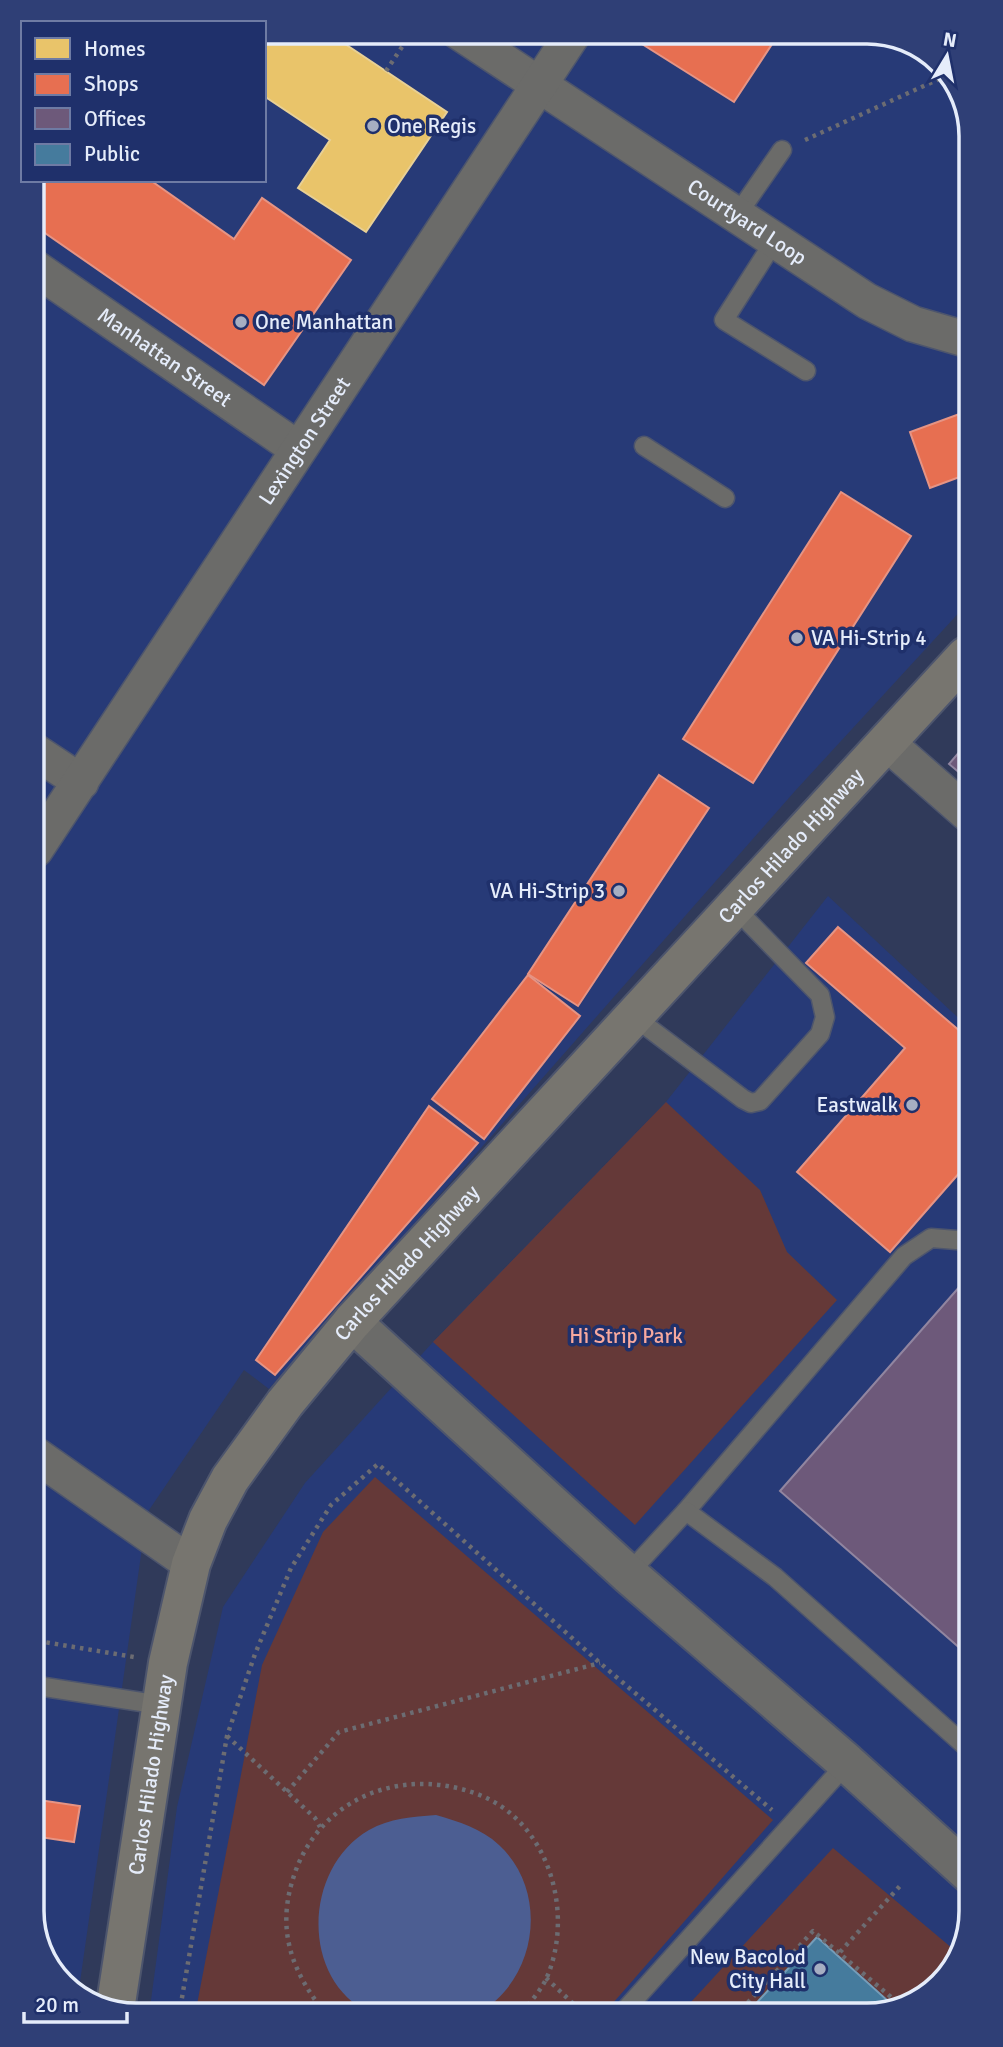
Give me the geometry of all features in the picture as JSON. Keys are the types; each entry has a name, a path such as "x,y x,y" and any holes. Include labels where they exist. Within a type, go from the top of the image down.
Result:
{"main road":[{"name":"Carlos Hilado Highway","path":"116,2001 168,1663 191,1564 208,1520 230,1479 285,1403 352,1322 959,664"}],"street":[{"name":"Courtyard Loop","path":"478,44 867,301 913,324 959,337"},
{"name":"Lexington Street","path":"44,837 566,44"},
{"name":"Manhattan Street","path":"44,274 298,449"},
{"path":"886,742 959,806"},
{"path":"44,758 81,782"},
{"path":"352,1322 628,1574 847,1763 959,1864"},
{"path":"44,1461 191,1564"}],"lane":[{"path":"737,215 782,150"},
{"path":"775,240 724,320 806,371"},
{"path":"644,446 725,498"},
{"path":"633,1016 743,1099 751,1103 760,1101 820,1034 825,1017 820,995 734,907"},
{"path":"628,1574 686,1511 904,1256 931,1238 959,1240"},
{"path":"686,1511 775,1577 959,1740"},
{"path":"44,1687 161,1705"},
{"path":"631,2003 847,1763"}],"path":[{"path":"386,71 404,44"},
{"path":"782,150 913,91"},
{"path":"181,2003 228,1737 255,1654 291,1568 331,1504 377,1464 600,1663 773,1810"},
{"path":"44,1642 168,1663"},
{"path":"287,1792 340,1732 600,1663"},
{"path":"228,1737 315,1818 320,1827"},
{"path":"316,2003 302,1985 288,1945 285,1903 297,1862 320,1827 354,1800 395,1785 438,1783 480,1795 516,1819 542,1853 557,1893 558,1937 547,1978 529,2003"},
{"path":"840,1952 900,1886"},
{"path":"747,2003 813,1931 893,1999"},
{"path":"547,1978 573,2003"}],"shaded area":[{"path":"266,44 874,44 912,56 912,91 948,91 957,117 959,135 959,613 795,791 269,1389 244,1370 147,1513 80,1984 63,1967 51,1947 44,1912 44,182 266,182"},
{"path":"828,896 959,1019 959,1912 956,1935 944,1963 913,1991 886,2001 868,2003 151,2003 177,1807 223,1607 305,1483 433,1342 666,1102"},
{"path":"436,1815 485,1834 499,1845 515,1864 525,1886 530,1909 530,1933 525,1956 514,1978 492,2003 356,2003 347,1997 331,1975 321,1950 318,1923 322,1895 332,1869 347,1847 369,1830 410,1817"}],"green space":[{"name":"Hi Strip Park","path":"666,1102 760,1190 787,1252 837,1300 635,1525 433,1342"},
{"path":"375,1477 773,1820 613,2003 197,2003 262,1665 323,1532"},
{"path":"833,1848 952,1948 944,1963 923,1984 903,1996 888,2001 817,1937 756,2003 691,2002"}],"building: Homes":[{"name":"One Regis","path":"266,44 345,44 447,112 366,232 298,188 330,140 266,97"}],"building: Shops":[{"path":"642,44 772,44 734,102"},
{"name":"One Manhattan","path":"44,182 153,182 234,239 262,198 351,260 264,385 44,232"},
{"path":"959,414 959,477 930,488 910,432"},
{"name":"VA Hi-Strip 4","path":"841,492 911,536 753,783 683,739"},
{"name":"VA Hi-Strip 3","path":"659,775 709,808 578,1006 528,974"},
{"name":"Eastwalk","path":"838,927 959,1030 959,1173 890,1252 797,1172 905,1048 806,963"},
{"path":"528,975 580,1016 484,1139 432,1099"},
{"path":"429,1106 478,1143 275,1375 256,1360"},
{"path":"44,1801 80,1806 74,1842 44,1838"}],"building: Offices":[{"path":"959,752 959,772 949,764"},
{"path":"959,1287 959,1647 780,1491"}],"building: Public":[{"name":"New Bacolod City Hall","path":"817,1937 888,2001 868,2003 756,2003"}],"place":[{"name":"One Regis","path":"373,126"},
{"name":"One Manhattan","path":"241,322"},
{"name":"VA Hi-Strip 4","path":"797,638"},
{"name":"VA Hi-Strip 3","path":"619,891"},
{"name":"Eastwalk","path":"912,1105"},
{"name":"New Bacolod City Hall","path":"820,1969"}]}
